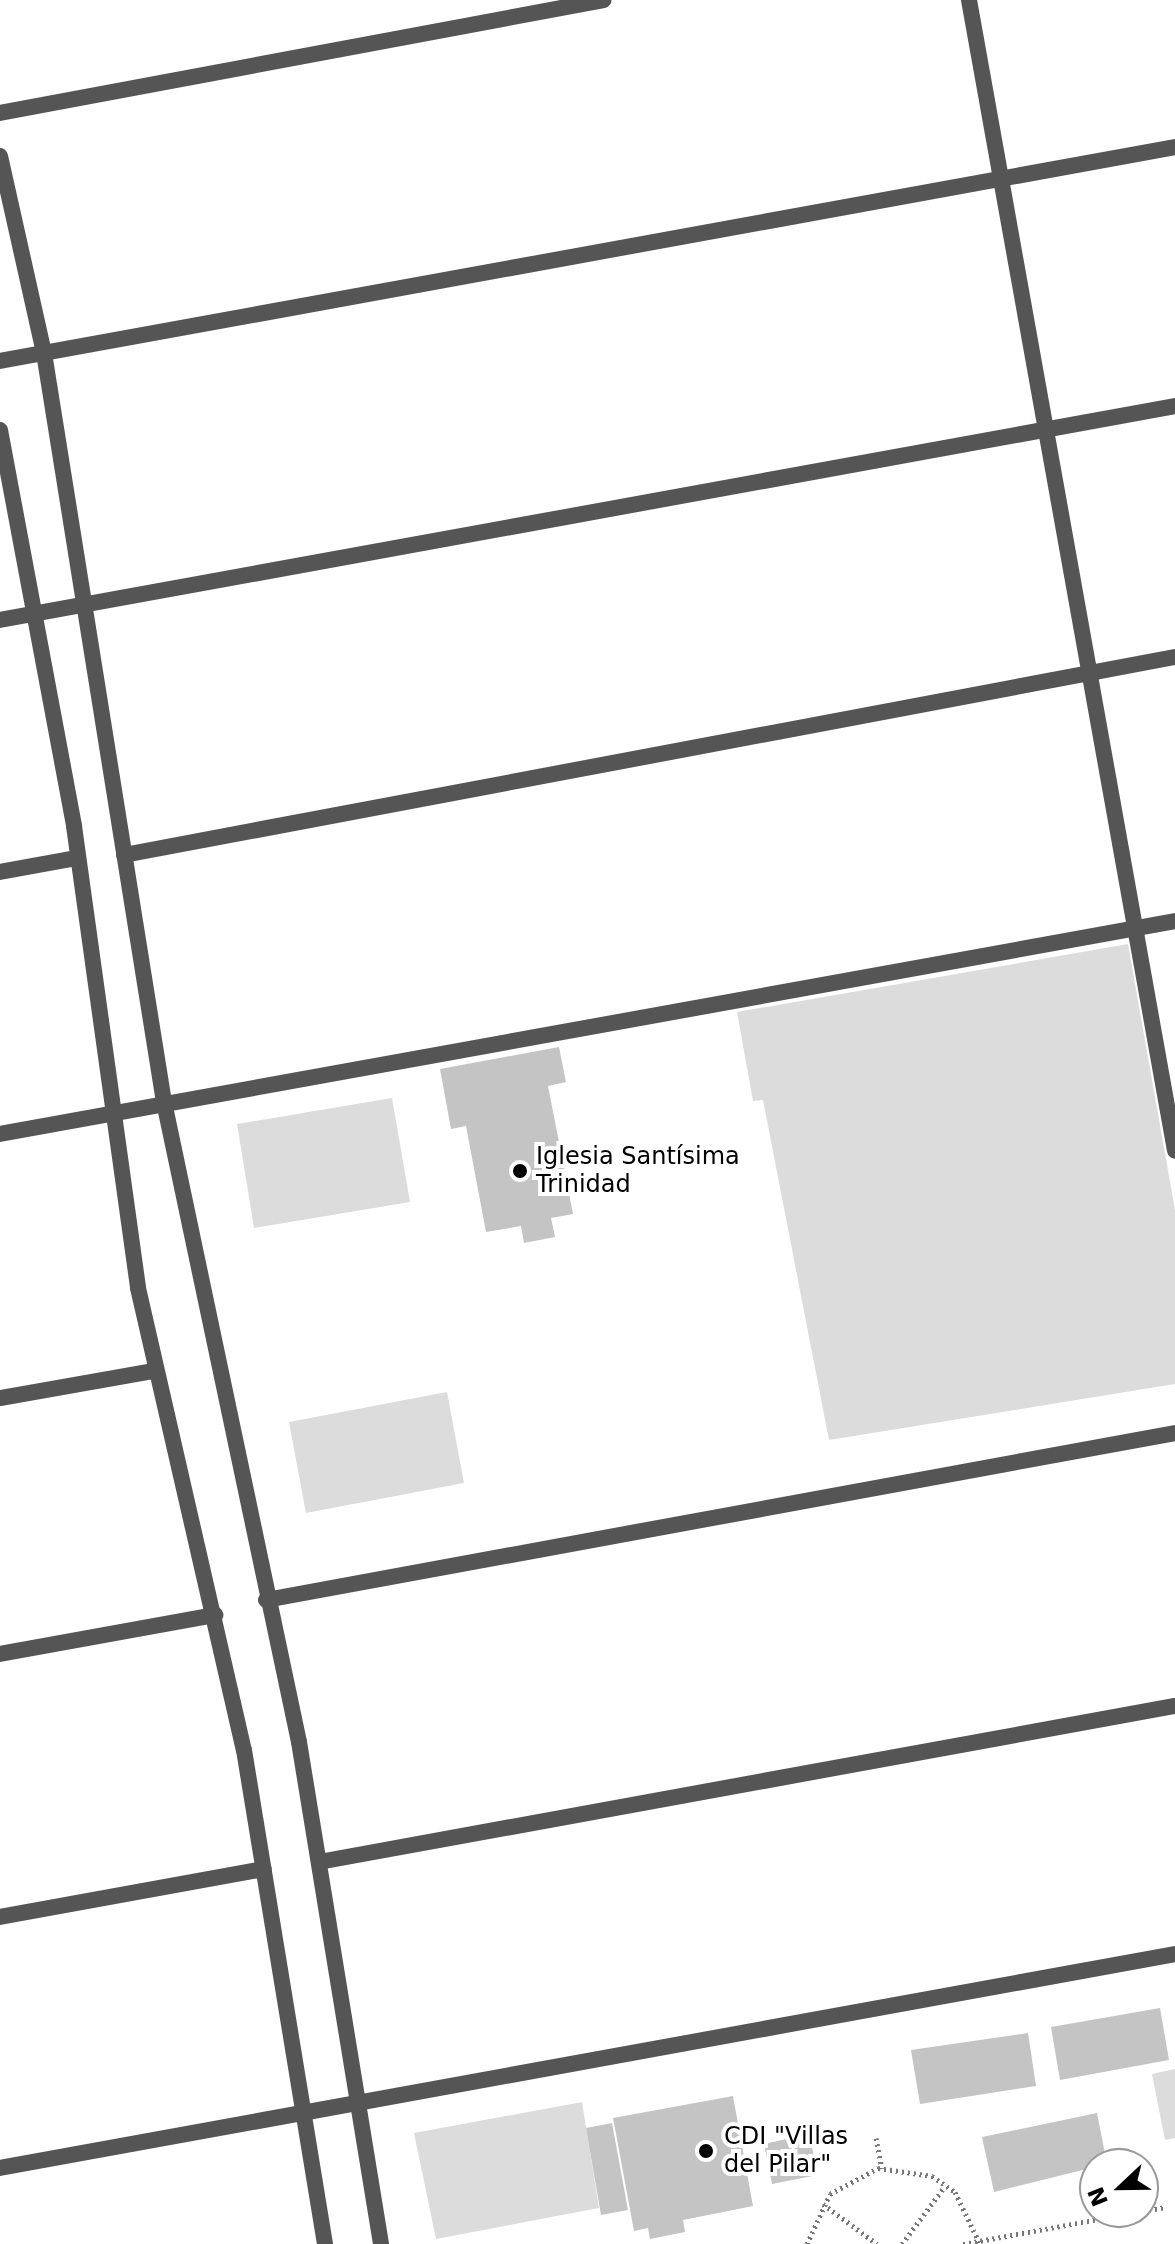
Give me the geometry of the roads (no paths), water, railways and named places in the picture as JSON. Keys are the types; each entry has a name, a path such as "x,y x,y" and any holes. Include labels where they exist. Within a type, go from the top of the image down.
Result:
{"street":[{"path":"0,113 604,0"},
{"path":"969,0 1175,1151"},
{"path":"0,361 1175,147"},
{"path":"0,156 44,353 164,1102 319,1862 381,2244"},
{"path":"0,620 1175,406"},
{"path":"0,430 76,858 110,1114 153,1371 215,1615 264,1869 325,2244"},
{"path":"124,855 1175,657"},
{"path":"0,872 76,858"},
{"path":"0,1134 1175,921"},
{"path":"0,1398 153,1371"},
{"path":"266,1600 1175,1433"},
{"path":"0,1654 215,1615"},
{"path":"319,1862 1175,1706"},
{"path":"0,1917 264,1869"},
{"path":"0,2168 1175,1954"}],"place":[{"name":"Iglesia Santísima Trinidad","path":"520,1171"},
{"name":"CDI \"Villas del Pilar\"","path":"706,2151"}]}
